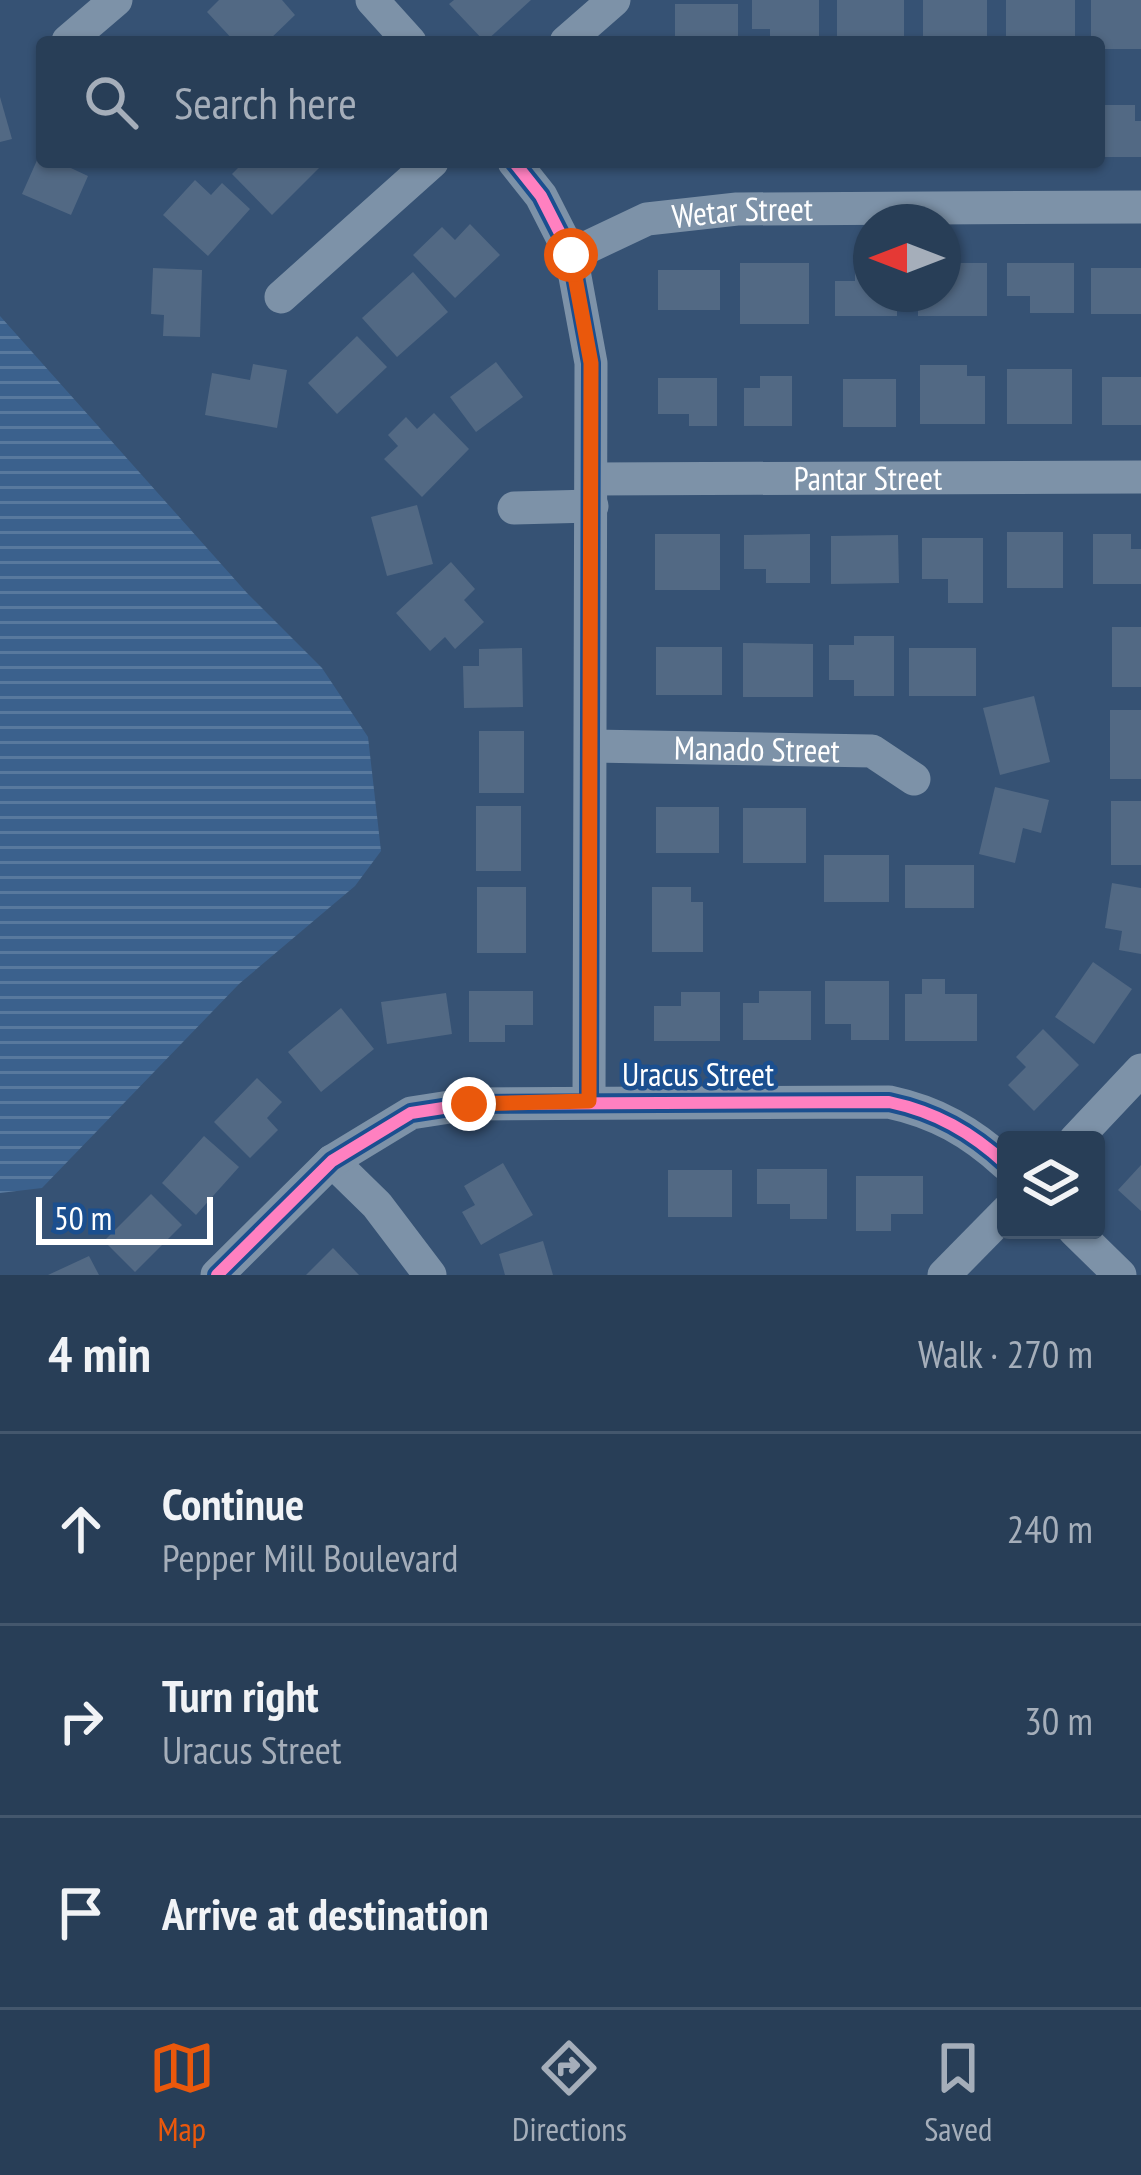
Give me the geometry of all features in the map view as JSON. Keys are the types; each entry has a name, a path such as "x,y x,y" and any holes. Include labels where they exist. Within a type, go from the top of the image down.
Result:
{"street":[{"path":"73,36 116,0"},
{"path":"372,0 405,36"},
{"path":"573,36 614,0"},
{"path":"281,296 425,168"},
{"path":"519,168 541,196 571,255 591,363 589,1101"},
{"name":"Wetar Street","path":"571,255 646,219 737,209 1141,207"},
{"name":"Pantar Street","path":"514,508 592,493 1141,477"},
{"name":"Manado Street","path":"592,746 872,751 914,779"},
{"path":"1083,1131 1141,1070"},
{"name":"Uracus Street","path":"217,1275 332,1161 412,1113 469,1104 890,1102 948,1120 997,1156"},
{"path":"332,1161 377,1204 430,1275"},
{"path":"944,1275 997,1221"},
{"path":"1083,1239 1120,1275"}],"water":[{"path":"0,316 247,593 322,668 368,737 381,851 355,886 239,984 42,1188 0,1193"}],"building":[{"path":"219,0 282,0 295,15 273,36 229,36 207,12"},
{"path":"454,0 531,0 492,36 479,36 449,4"},
{"path":"752,0 819,0 819,36 770,36 770,29 752,29"},
{"path":"837,0 904,0 904,36 837,36"},
{"path":"923,0 987,0 987,36 923,36"},
{"path":"1006,0 1075,0 1075,36 1006,36"},
{"path":"1091,0 1141,0 1141,49 1105,49 1105,36 1091,36"},
{"path":"675,4 738,4 738,36 675,36"},
{"path":"0,97 12,139 0,142"},
{"path":"1105,105 1135,105 1135,121 1141,121 1141,157 1105,157"},
{"path":"36,162 36,168 71,168 88,176 71,215 22,194"},
{"path":"238,168 319,168 272,215 232,174"},
{"path":"195,180 211,195 222,183 250,209 208,256 163,215"},
{"path":"470,224 500,255 455,298 413,255 442,227 455,240"},
{"path":"740,263 809,263 809,324 740,324"},
{"path":"961,263 987,263 987,316 918,316 918,312 961,312"},
{"path":"1007,263 1074,263 1074,313 1030,313 1030,296 1007,296"},
{"path":"153,268 202,270 200,337 163,336 164,315 151,314"},
{"path":"1091,268 1141,268 1141,314 1091,314"},
{"path":"658,270 720,270 720,310 658,310"},
{"path":"413,272 448,312 397,357 362,318"},
{"path":"835,281 853,281 853,312 897,312 897,316 835,316"},
{"path":"357,336 387,367 337,414 308,383"},
{"path":"496,362 523,397 476,432 450,397"},
{"path":"253,364 287,370 277,428 205,415 212,373 250,380"},
{"path":"920,365 967,365 967,376 985,376 985,424 920,424"},
{"path":"1007,369 1072,369 1072,424 1007,424"},
{"path":"760,376 792,376 792,426 744,426 744,388 760,388"},
{"path":"1102,377 1141,377 1141,425 1102,425"},
{"path":"658,378 717,378 717,426 689,426 689,414 658,414"},
{"path":"843,379 896,379 896,427 843,427"},
{"path":"434,413 469,449 422,497 384,459 398,446 388,435 406,417 417,429"},
{"path":"417,505 433,564 387,576 371,517"},
{"path":"1007,532 1063,532 1063,588 1007,588"},
{"path":"655,534 720,534 720,590 655,590"},
{"path":"810,534 810,583 766,583 766,569 744,569 744,535"},
{"path":"1093,534 1131,534 1131,549 1141,549 1141,584 1093,584"},
{"path":"898,535 899,583 831,584 831,536"},
{"path":"922,538 983,538 983,603 948,603 948,579 922,579"},
{"path":"451,562 475,589 464,600 484,622 455,649 445,637 430,651 396,613"},
{"path":"1112,627 1141,627 1141,687 1112,687"},
{"path":"854,636 894,636 894,696 854,696 854,680 829,680 829,645 854,645"},
{"path":"743,643 813,644 813,697 743,697"},
{"path":"656,647 722,647 722,695 656,695"},
{"path":"522,648 523,707 464,708 463,666 479,666 479,649"},
{"path":"909,648 976,648 976,696 909,696"},
{"path":"1034,696 1050,762 1000,775 983,708"},
{"path":"1110,710 1141,710 1141,779 1110,779"},
{"path":"479,731 524,731 524,793 479,793"},
{"path":"995,787 1049,800 1041,833 1023,828 1015,863 979,854"},
{"path":"1111,801 1141,801 1141,865 1111,865"},
{"path":"476,806 521,806 521,871 476,871"},
{"path":"656,807 719,807 719,853 656,853"},
{"path":"743,808 806,808 806,863 743,863"},
{"path":"824,855 889,855 889,902 824,902"},
{"path":"905,865 974,865 974,908 905,908"},
{"path":"1112,883 1141,888 1141,954 1119,950 1122,931 1105,928"},
{"path":"477,887 526,887 526,953 477,953"},
{"path":"652,887 691,887 691,902 703,902 703,952 652,952"},
{"path":"1093,962 1132,989 1094,1044 1055,1017"},
{"path":"922,979 945,979 945,994 977,994 977,1041 905,1041 905,994 922,994"},
{"path":"825,981 889,981 889,1040 851,1040 851,1024 825,1024"},
{"path":"469,991 533,991 533,1025 505,1025 505,1042 469,1042"},
{"path":"759,991 811,991 811,1040 743,1040 743,1003 759,1003"},
{"path":"681,992 720,992 720,1041 654,1041 654,1006 681,1006"},
{"path":"446,993 452,1034 387,1044 381,1002"},
{"path":"341,1008 374,1049 321,1092 288,1052"},
{"path":"1043,1029 1079,1065 1034,1111 1008,1085 1026,1067 1016,1057"},
{"path":"257,1078 282,1102 267,1118 278,1130 250,1158 214,1122"},
{"path":"204,1136 239,1167 196,1215 162,1183"},
{"path":"503,1163 533,1215 481,1245 462,1212 475,1205 464,1186"},
{"path":"1141,1165 1141,1211 1118,1190"},
{"path":"757,1169 827,1169 827,1219 790,1219 790,1204 757,1204"},
{"path":"668,1170 732,1170 732,1217 668,1217"},
{"path":"856,1176 923,1176 923,1214 891,1214 891,1231 856,1231"},
{"path":"151,1194 182,1225 135,1272 104,1241"},
{"path":"543,1241 553,1275 505,1275 499,1254"},
{"path":"333,1248 359,1275 306,1275"},
{"path":"89,1256 99,1275 48,1275"}],"cycle path":[{"path":"519,168 541,196 571,255 591,363 589,1101"},
{"path":"217,1275 332,1161 411,1113 469,1104 889,1102 952,1125 997,1156"}],"route":[{"path":"469,1104 589,1101 591,363 571,255"}]}
